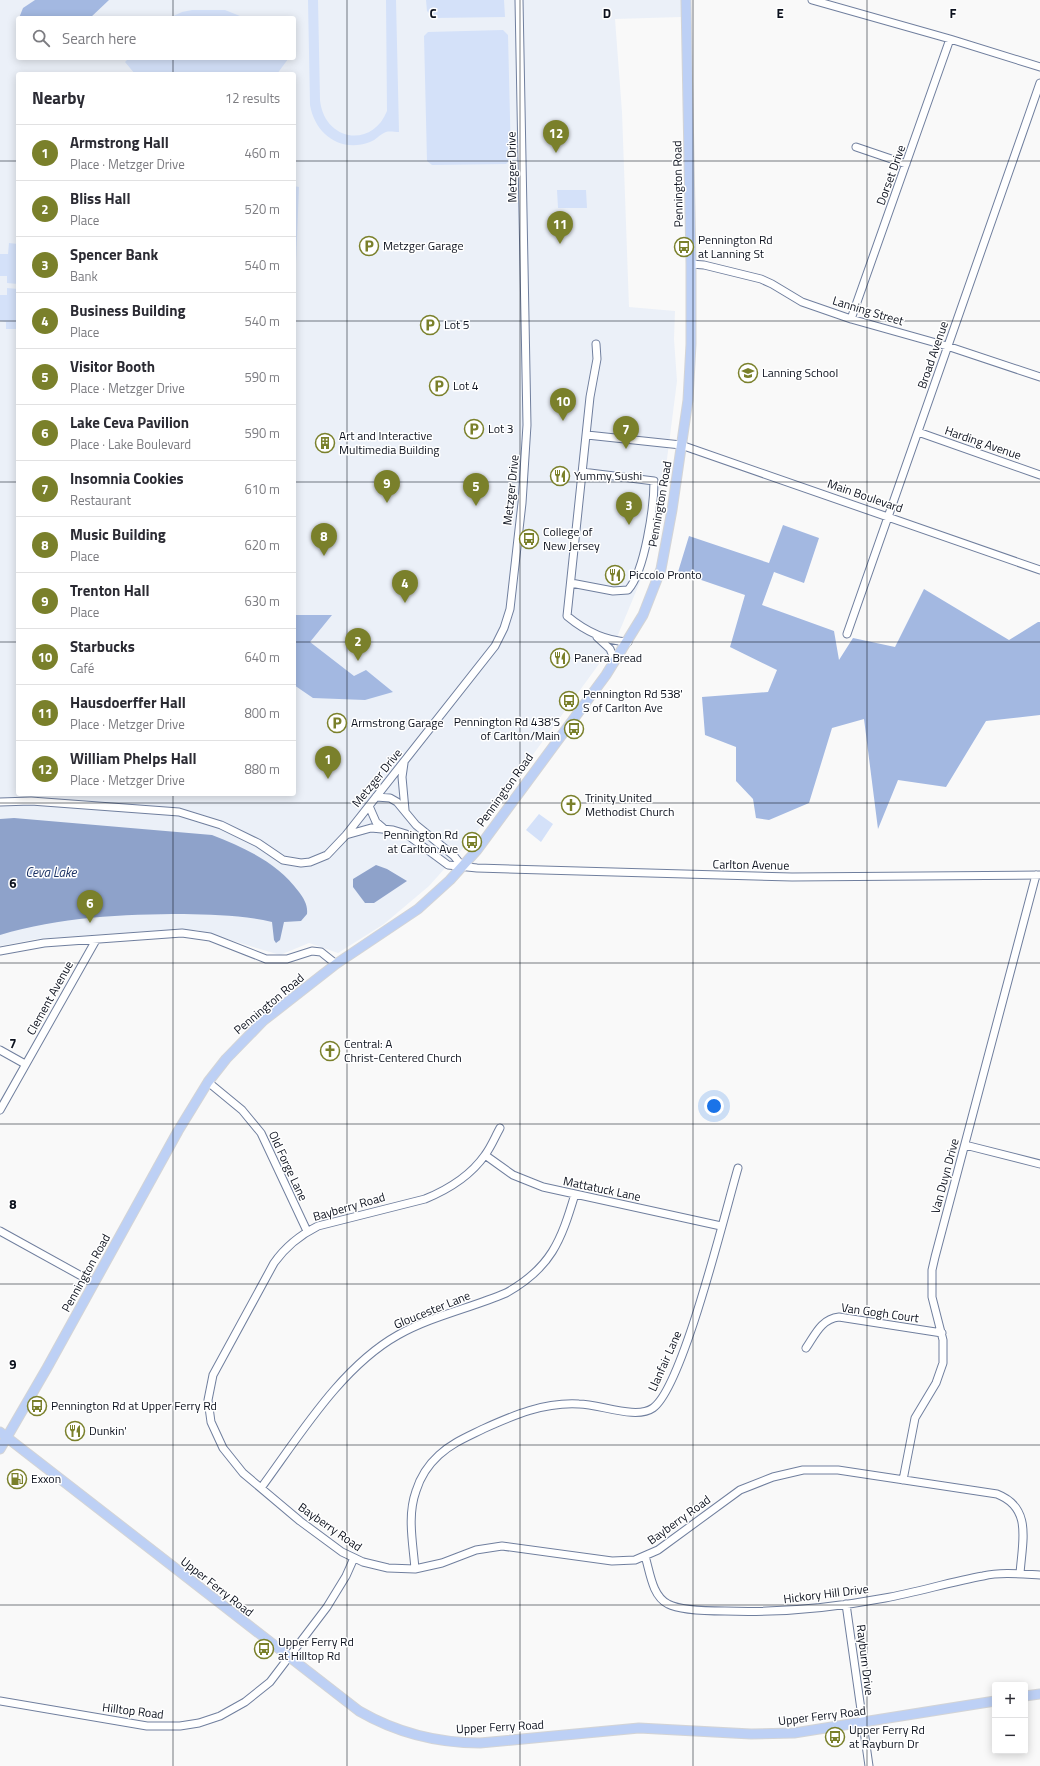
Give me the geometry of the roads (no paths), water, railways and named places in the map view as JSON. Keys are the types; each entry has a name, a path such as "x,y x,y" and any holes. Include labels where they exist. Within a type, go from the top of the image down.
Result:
{"main road":[{"name":"Pennington Road","path":"0,1449 3,1434 94,1283 184,1119 208,1082 226,1059 263,1021 336,964 418,909 441,890 477,850 615,661 628,642 643,615 661,569 687,417 691,359 691,264 686,0"},
{"name":"Upper Ferry Road","path":"3,1434 359,1711 374,1720 407,1733 442,1741 480,1743 639,1728 777,1734 862,1723 992,1701"},
{"path":"1028,1696 1040,1694"}],"street":[{"name":"Metzger Drive","path":"0,802 31,801 180,812 221,825 240,833 283,860 291,862 310,862 327,855 346,835 495,646 504,628 510,609 522,503 528,425 519,0"},
{"path":"812,0 950,39 1040,67"},
{"name":"Dorset Drive","path":"851,319 950,39"},
{"name":"Broad Avenue","path":"847,634 1040,84"},
{"path":"856,147 906,164"},
{"name":"Lanning Street","path":"691,264 704,265 761,279 802,302 851,319 947,346 1040,377"},
{"path":"596,344 597,359 590,398 567,616 595,635 610,649 615,661"},
{"name":"Harding Avenue","path":"918,432 1040,475"},
{"name":"Main Boulevard","path":"587,435 681,445 1040,570"},
{"path":"571,583 613,591 628,590 635,580 654,500 654,481 582,472"},
{"path":"595,635 613,642 628,642"},
{"path":"404,762 402,777 405,810"},
{"path":"376,797 390,798 405,810 416,825 452,854 462,866"},
{"path":"369,806 376,822 383,828"},
{"name":"Carlton Avenue","path":"346,835 362,829 383,828 406,834 445,863 462,866 769,877 1038,875"},
{"name":"Van Duyn Drive","path":"903,1480 915,1418 936,1383 943,1363 944,1352 942,1332 932,1297 932,1270 1038,875"},
{"path":"0,951 44,943 182,933 197,934 221,940 266,959 286,958 312,951 321,952 336,964"},
{"name":"Clement Avenue","path":"0,1110 96,940"},
{"path":"0,1050 25,1064"},
{"name":"Old Forge Lane","path":"208,1082 238,1106 261,1133 307,1231"},
{"name":"Bayberry Road","path":"500,1128 485,1155 473,1168 438,1193 425,1199 331,1222 307,1231 292,1242 274,1263 218,1365 209,1387 208,1411 216,1435 233,1461 261,1488 300,1521 354,1558 382,1567 415,1569 442,1563 476,1550 502,1546 612,1561 635,1560 658,1550 735,1494 773,1476 802,1470 838,1470 997,1494 1011,1502 1017,1508 1023,1523 1020,1574"},
{"path":"965,1145 1040,1164"},
{"name":"Mattatuck Lane","path":"485,1155 500,1168 529,1182 575,1194 721,1226"},
{"name":"Llanfair Lane","path":"415,1569 410,1523 412,1503 421,1479 428,1466 449,1446 516,1414 549,1406 579,1404 596,1405 639,1414 653,1409 658,1404 676,1370 687,1342 738,1168"},
{"name":"Gloucester Lane","path":"261,1488 337,1386 366,1357 382,1344 415,1327 506,1293 519,1286 539,1269 550,1256 563,1232 575,1194"},
{"path":"0,1231 94,1283"},
{"name":"Van Gogh Court","path":"806,1348 822,1324 828,1320 839,1317 942,1332"},
{"name":"Hickory Hill Drive","path":"645,1556 657,1594 668,1604 675,1607 744,1612 806,1609 846,1604 916,1592 983,1576 1020,1574 1040,1575"},
{"name":"Hilltop Road","path":"0,1701 147,1726 180,1726 199,1724 220,1716 257,1694 270,1682 336,1594 354,1558"},
{"name":"Rayburn Drive","path":"846,1604 869,1766"}],"water":[{"name":"Ceva Lake","path":"14,818 212,835 260,857 281,872 299,892 306,905 307,914 301,921 284,922 280,940 276,943 274,940 272,922 217,915 184,914 115,916 68,920 0,935 0,819"},
{"path":"376,865 387,869 407,881 374,903 365,903 353,887 353,879"}],"place":[{"name":"William Phelps Hall","path":"556,153"},
{"name":"Hausdoerffer Hall","path":"560,244"},
{"name":"Metzger Garage","path":"369,246"},
{"name":"Pennington Rd at Lanning St","path":"684,247"},
{"name":"Lot 5","path":"430,325"},
{"name":"Lanning School","path":"748,373"},
{"name":"Lot 4","path":"439,386"},
{"name":"Starbucks","path":"563,421"},
{"name":"Lot 3","path":"474,429"},
{"name":"Art and Interactive Multimedia Building","path":"325,443"},
{"name":"Insomnia Cookies","path":"626,449"},
{"name":"Yummy Sushi","path":"560,476"},
{"name":"Trenton Hall","path":"387,503"},
{"name":"Visitor Booth","path":"476,506"},
{"name":"Spencer Bank","path":"629,525"},
{"name":"College of New Jersey","path":"529,539"},
{"name":"Music Building","path":"324,556"},
{"name":"Piccolo Pronto","path":"615,575"},
{"name":"Business Building","path":"405,603"},
{"name":"Panera Bread","path":"560,658"},
{"name":"Bliss Hall","path":"358,661"},
{"name":"Pennington Rd 538' S of Carlton Ave","path":"569,701"},
{"name":"Armstrong Garage","path":"337,723"},
{"name":"Pennington Rd 438'S of Carlton/Main","path":"574,729"},
{"name":"Armstrong Hall","path":"328,779"},
{"name":"Trinity United Methodist Church","path":"571,805"},
{"name":"Pennington Rd at Carlton Ave","path":"472,842"},
{"name":"Lake Ceva Pavilion","path":"90,923"},
{"name":"Central: A Christ-Centered Church","path":"330,1051"},
{"name":"Pennington Rd at Upper Ferry Rd","path":"37,1406"},
{"name":"Dunkin'","path":"75,1431"},
{"name":"Exxon","path":"17,1479"},
{"name":"Upper Ferry Rd at Hilltop Rd","path":"264,1649"},
{"name":"Upper Ferry Rd at Rayburn Dr","path":"835,1737"}]}
